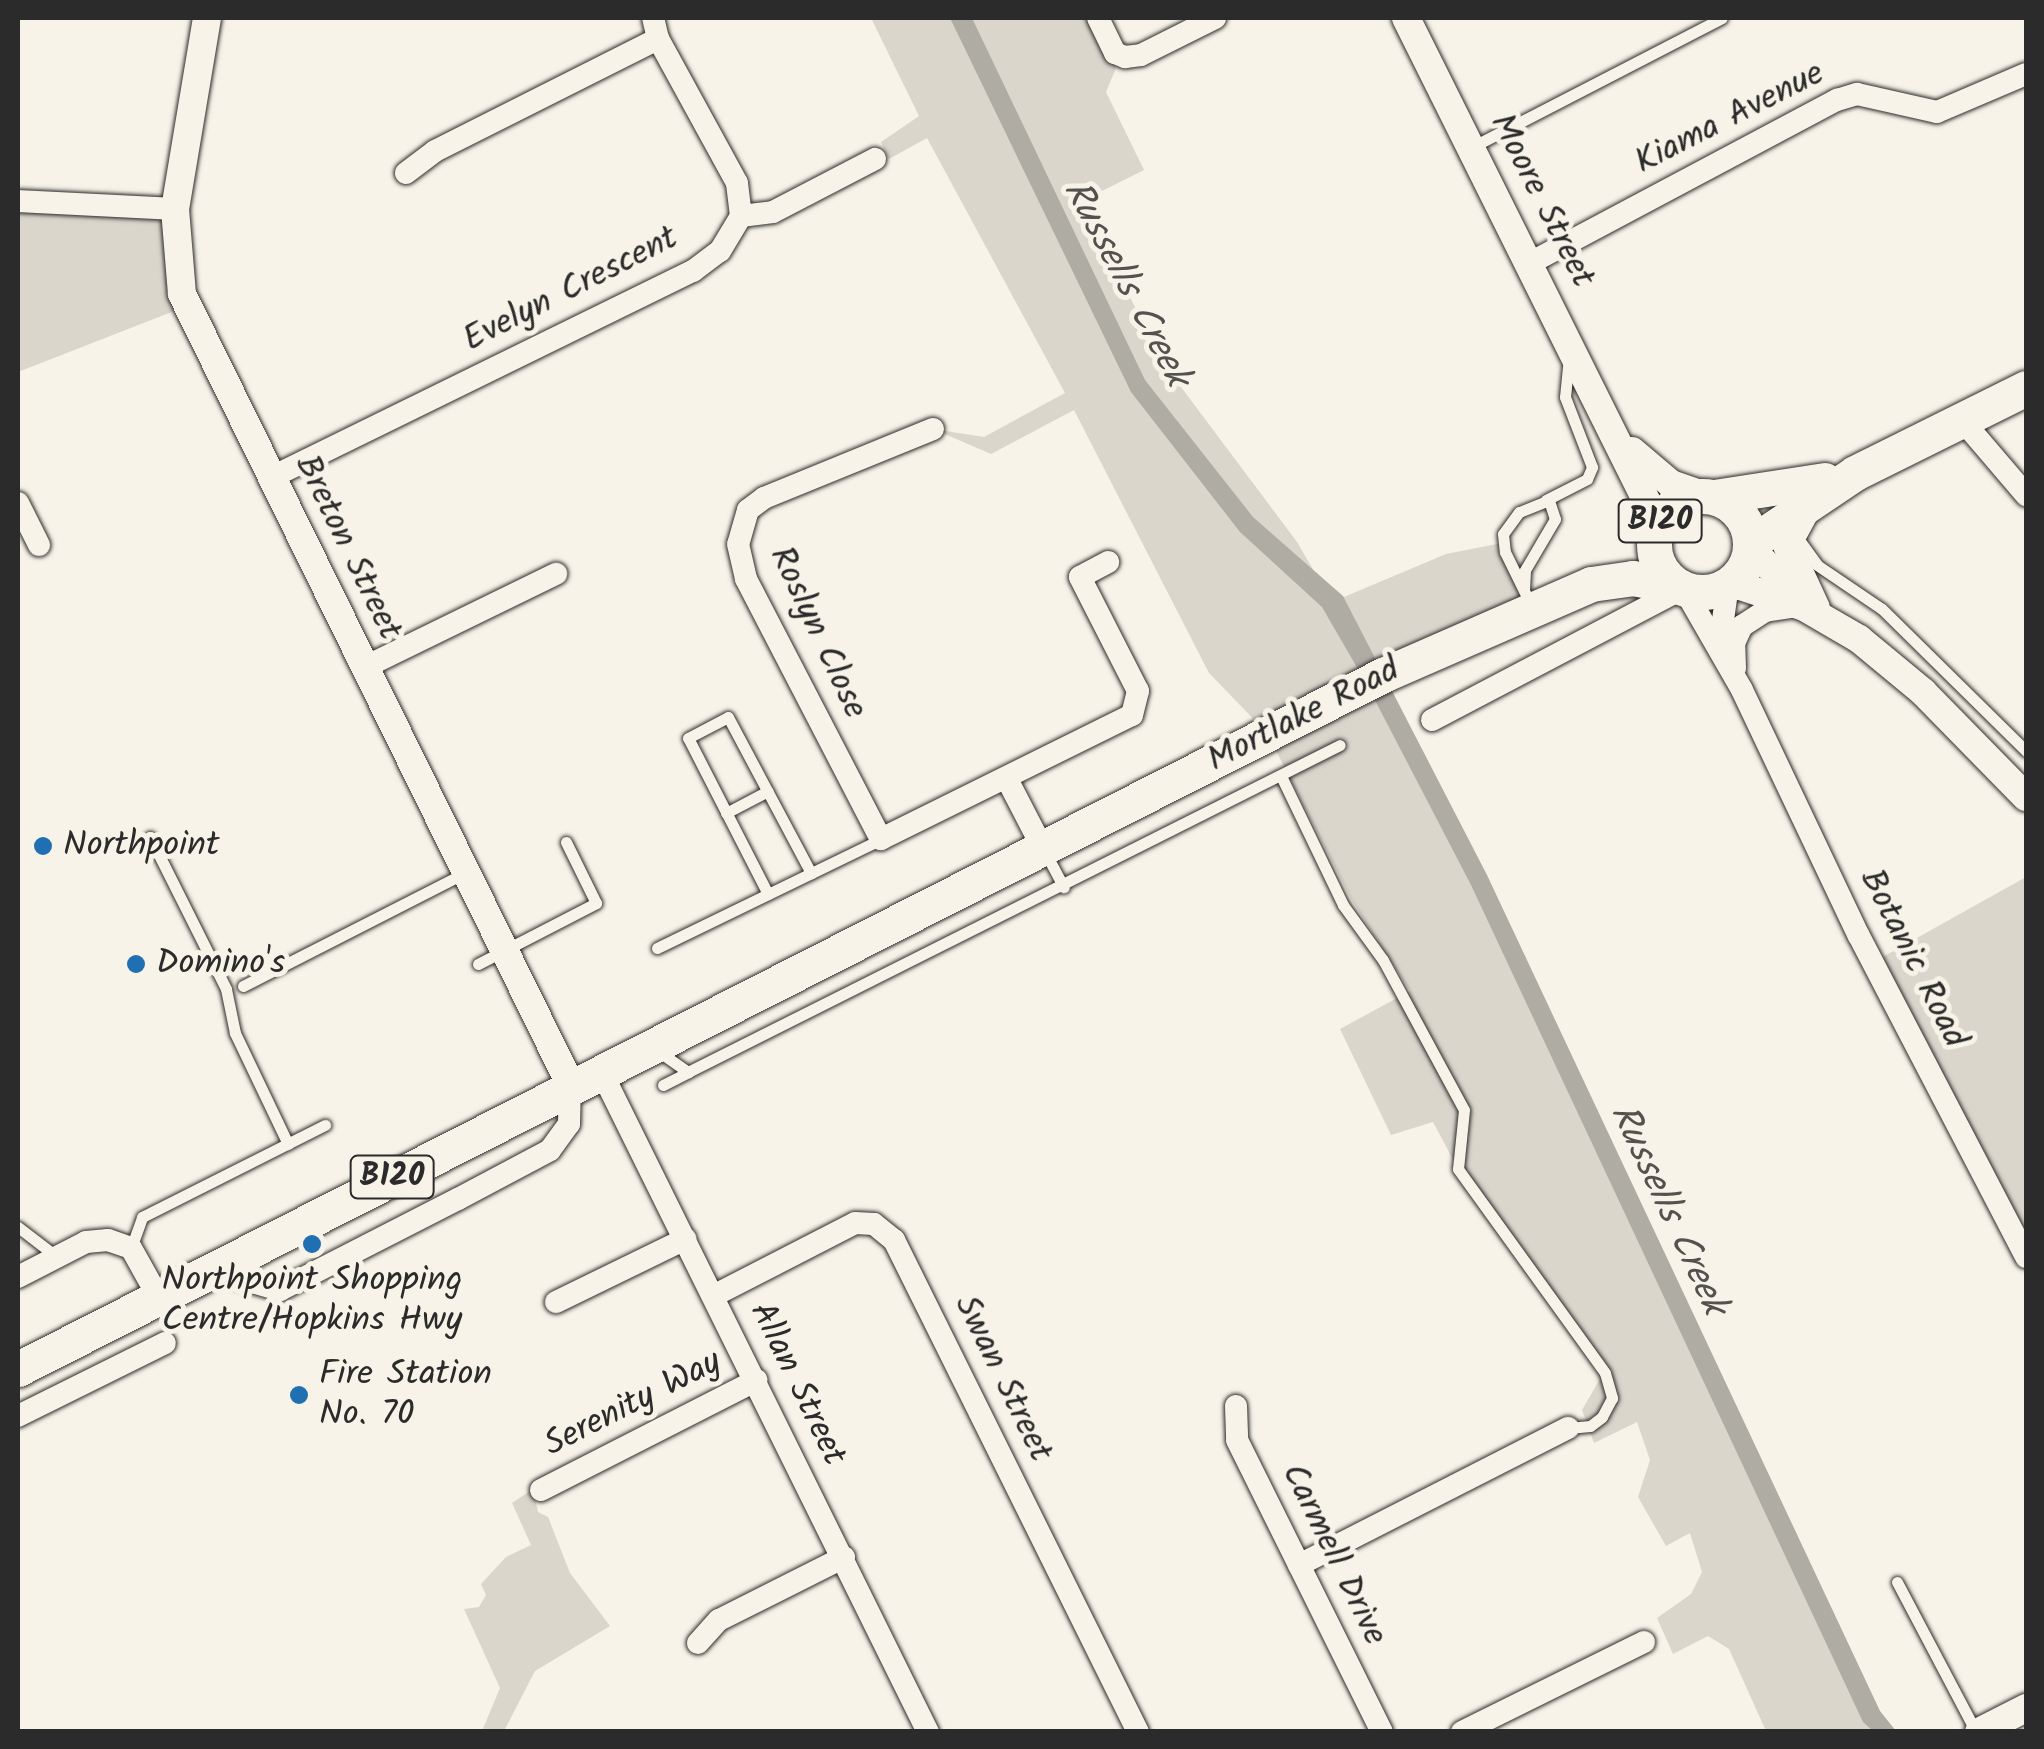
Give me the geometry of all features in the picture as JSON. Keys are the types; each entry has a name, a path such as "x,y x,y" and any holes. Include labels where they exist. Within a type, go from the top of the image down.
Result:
{"main road":[{"name":"B120","path":"1855,472 1680,501 1658,526 1658,562 1682,588 1709,592 1730,584 1750,546 1822,493 1855,472 2026,388"},
{"name":"B120","path":"1709,497 1741,514 1750,546"},
{"name":"Mortlake Road","path":"1570,591 1658,526"},
{"name":"Mortlake Road","path":"18,1369 160,1300 649,1043 1528,598 1615,579 1682,588"}],"street":[{"name":"Breton Street","path":"207,18 176,209 182,294 504,951 585,1076"},
{"path":"1098,18 1115,53 1124,57 1141,55 1215,18"},
{"name":"Moore Street","path":"1406,18 1610,417 1658,526"},
{"path":"406,173 434,151 656,28 732,167 742,216 786,206 875,159"},
{"name":"Kiama Avenue","path":"1530,263 1837,100 1857,94 1937,112 2026,74"},
{"path":"18,200 176,209"},
{"name":"Evelyn Crescent","path":"270,478 694,271 720,251 742,216"},
{"name":"Moore Street","path":"1610,417 1655,474 1709,497"},
{"path":"1962,420 2026,495"},
{"name":"Roslyn Close","path":"881,839 746,579 738,544 748,510 764,498 934,428"},
{"path":"1817,612 1788,553 1798,518 1822,493"},
{"path":"18,502 38,545"},
{"path":"1750,546 1817,612 1923,692 2026,797"},
{"path":"881,839 1008,780 1139,706 1136,686 1071,582 1108,562"},
{"path":"363,668 556,574"},
{"path":"1730,584 1817,612"},
{"name":"Botanic Road","path":"1730,584 1723,620 1739,680"},
{"path":"1432,720 1682,588"},
{"name":"Botanic Road","path":"1682,588 1739,680 1858,936 2026,1257"},
{"path":"1739,680 1735,637 1749,620 1775,608 1817,612"},
{"path":"1008,780 1042,847"},
{"path":"215,1271 280,1290 458,1200 550,1150 569,1124 585,1076"},
{"name":"Allan Street","path":"585,1076 685,1238 928,1732"},
{"name":"Swan Street","path":"714,1295 854,1223 874,1224 894,1240 1138,1732"},
{"path":"556,1302 685,1238"},
{"path":"18,1277 86,1242 131,1248 160,1300"},
{"path":"18,1416 165,1343"},
{"name":"Serenity Way","path":"537,1488 757,1380"},
{"name":"Carmell Drive","path":"1236,1406 1236,1440 1382,1732"},
{"path":"1299,1565 1568,1428"},
{"path":"698,1643 719,1620 844,1557"},
{"path":"1462,1732 1644,1642"},
{"path":"1977,1732 2026,1708"}],"lane":[{"path":"1472,147 1722,18"},
{"path":"1528,598 1526,570 1555,519 1587,479 1591,458 1564,390 1571,345"},
{"path":"1528,598 1503,534 1513,516 1587,479"},
{"path":"1546,500 1556,508 1555,519"},
{"path":"1798,518 1796,535 1809,557 1882,609 2026,751"},
{"path":"768,894 688,738 728,717 811,873"},
{"name":"Mortlake Road","path":"662,1085 1064,887 1340,745"},
{"path":"1281,776 1343,905 1383,960 1464,1110 1458,1169 1604,1373 1612,1398 1602,1417 1590,1426 1568,1428"},
{"path":"726,813 768,792"},
{"path":"150,837 226,988 235,1033 288,1144"},
{"path":"657,948 881,839"},
{"path":"478,964 596,902 566,842"},
{"path":"1042,847 1064,887"},
{"path":"243,986 465,873"},
{"path":"649,1043 688,1072"},
{"path":"131,1248 142,1217 326,1125"},
{"path":"18,1226 58,1257"},
{"path":"1897,1582 1977,1732"}],"shaded area":[{"path":"871,18 1091,18 1116,68 1106,92 1144,170 1082,201 1163,363 1297,542 1332,602 1446,554 1502,543 1532,607 1376,679 1886,1731 1766,1731 1729,1649 1708,1636 1673,1654 1657,1618 1691,1594 1702,1572 1690,1533 1666,1546 1638,1497 1650,1460 1637,1422 1594,1443 1582,1410 1604,1372 1458,1169 1433,1122 1391,1135 1340,1029 1410,991 1351,899 1267,733 1209,673 1074,410 991,454 933,429 984,437 1065,393 927,138 889,159 881,142 919,116"},
{"path":"950,18 972,18 1145,380 1253,517 1343,596 1487,875 1880,1711 1896,1731 1873,1731 1863,1722 1471,885 1366,683 1322,607 1240,532 1131,392"},
{"path":"18,201 175,209 187,306 18,372"},
{"path":"2026,877 2026,1257 1872,963"},
{"path":"533,1489 538,1512 548,1517 570,1573 610,1626 535,1671 504,1731 482,1731 500,1688 464,1609 479,1607 486,1595 481,1584 506,1557 531,1545 512,1503"}],"place":[{"name":"Northpoint","path":"43,846"},
{"name":"Domino's","path":"136,964"},
{"name":"Northpoint Shopping Centre/Hopkins Hwy","path":"312,1244"},
{"name":"Fire Station No. 70","path":"299,1395"}],"water label":[{"name":"Russells Creek","path":"1125,284"},
{"name":"Russells Creek","path":"1667,1210"}]}
